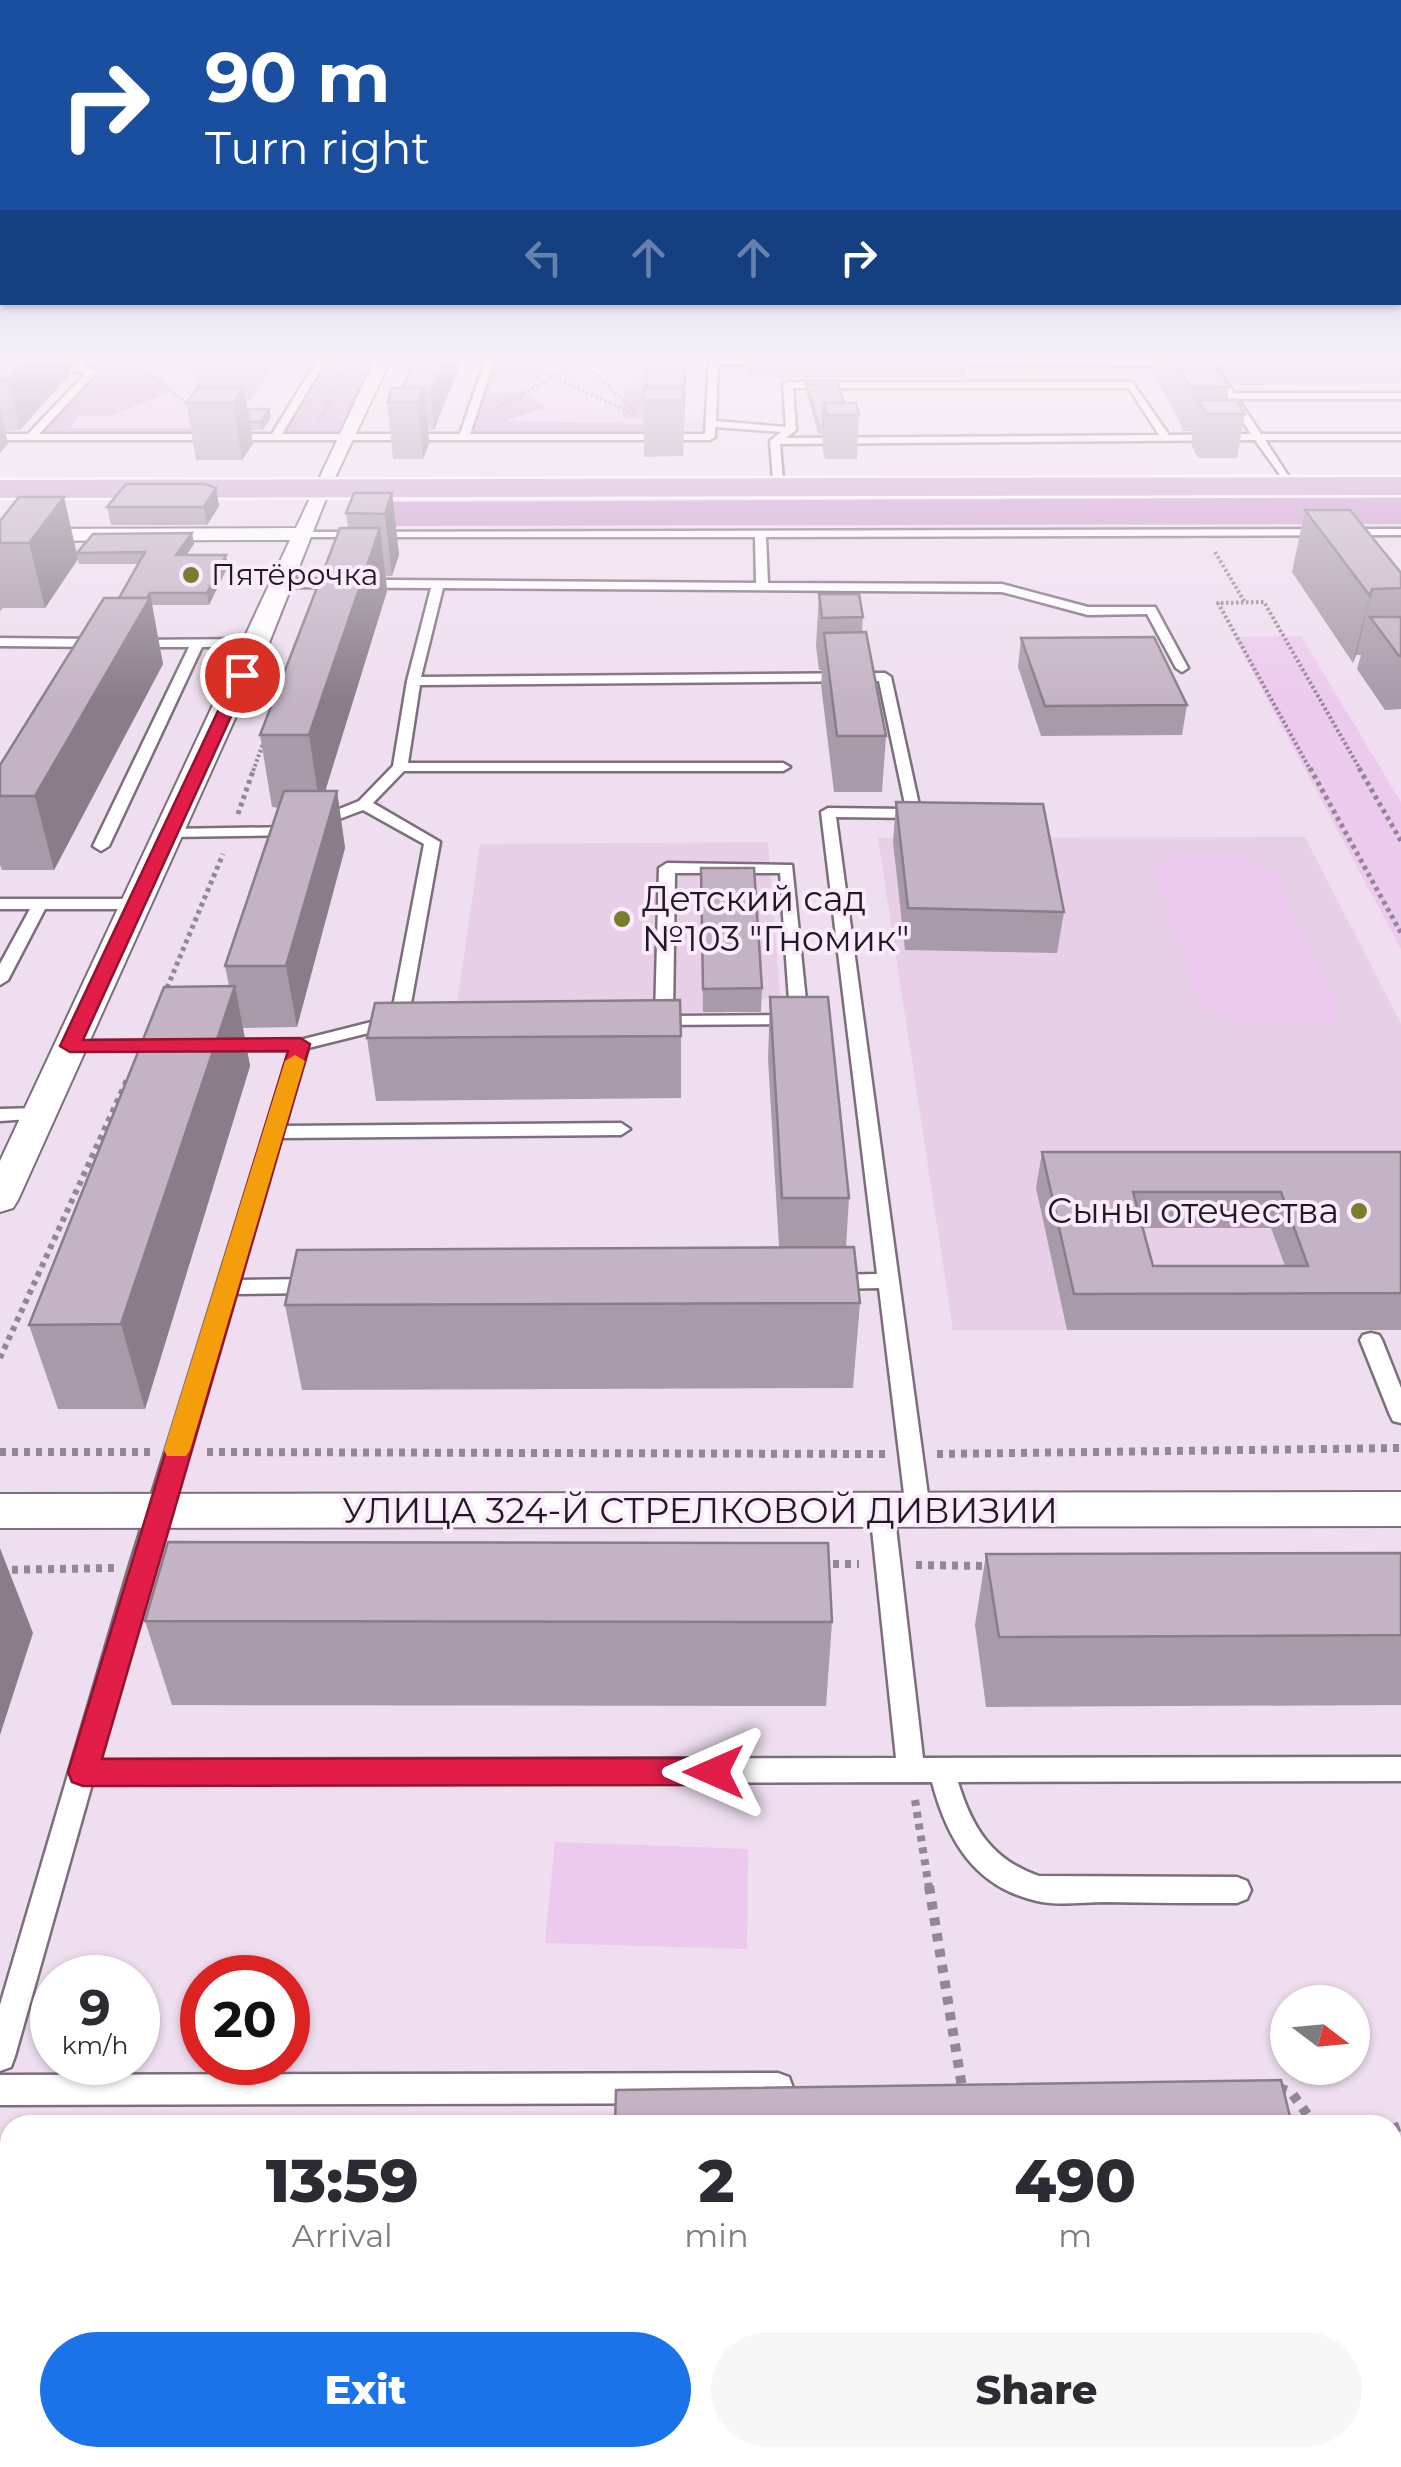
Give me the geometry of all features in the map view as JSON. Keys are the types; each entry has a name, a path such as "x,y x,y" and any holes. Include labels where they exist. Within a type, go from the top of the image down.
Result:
{"main road":[{"path":"0,486 1401,483"}],"street":[{"path":"0,1200 257,643 331,470"},
{"path":"0,535 304,534"},
{"name":"УЛИЦА 324-Й СТРЕЛКОВОЙ ДИВИЗИИ","path":"0,1511 1401,1508"}],"lane":[{"path":"777,470 778,484"},
{"path":"1280,470 1288,483"},
{"path":"304,534 1401,532"},
{"path":"760,533 762,586"},
{"path":"282,583 1002,588 1088,611 1151,610 1182,668"},
{"path":"169,833 296,831 364,804 400,766 414,681 438,585"},
{"path":"0,642 257,643"},
{"path":"101,846 197,643"},
{"path":"414,681 885,677 914,814 828,812 858,1020 909,1454 888,1564 911,1772"},
{"path":"400,766 783,767"},
{"path":"70,1046 300,1044 408,1020 432,842 364,804"},
{"path":"664,1021 667,868 787,868 814,1020"},
{"path":"0,904 136,904"},
{"path":"0,980 40,904"},
{"path":"644,1020 858,1020"},
{"path":"0,2056 158,1512 300,1044"},
{"path":"0,1115 38,1114"},
{"path":"274,1132 621,1129"},
{"path":"810,1282 887,1281"},
{"path":"226,1287 343,1286"},
{"path":"1370,1340 1401,1416"},
{"path":"83,1772 1401,1768"},
{"path":"942,1771 956,1824 982,1862 1009,1880 1039,1889 1237,1890"},
{"path":"0,2090 804,2088"}],"path":[{"path":"1204,532 1245,602"},
{"path":"1401,841 1264,602 1218,603 1401,932"},
{"path":"0,1358 142,1046 232,832 270,725"},
{"path":"0,1452 909,1454 1401,1448"},
{"path":"810,1564 1007,1566"},
{"path":"0,1570 142,1568"},
{"path":"911,1772 960,2087 979,2087"},
{"path":"1265,2084 1290,2092 1307,2115"}],"shaded area":[{"path":"1401,497 1401,524 393,526 392,502"},
{"path":"1301,636 1401,802 1401,949 1234,637"},
{"path":"1305,837 1401,1024 1401,1330 953,1330 878,838"},
{"name":"Детский сад №103 \"Гномик\"","path":"768,842 780,994 722,1013 456,1010 480,844"},
{"path":"1247,859 1276,871 1338,1008 1337,1015 1310,1023 1268,1024 1227,1019 1201,1007 1153,870 1161,861"},
{"path":"555,1842 748,1849 747,1949 545,1943"}],"building":[{"path":"126,484 205,484 216,488 204,507 107,507"},
{"path":"354,493 392,493 385,514 346,513"},
{"path":"19,497 64,497 29,543 0,543 0,521"},
{"path":"1305,510 1350,510 1401,573 1401,588 1372,589 1370,596"},
{"path":"340,528 380,528 309,735 260,735"},
{"path":"192,533 176,555 226,555 207,593 150,593 147,598 119,598 145,552 77,553 93,534"},
{"path":"819,594 859,594 863,617 822,618"},
{"path":"104,598 150,598 35,796 0,796 0,765"},
{"path":"1370,617 1401,617 1401,656 1399,656"},
{"path":"866,632 886,736 837,736 824,633"},
{"path":"1154,637 1187,705 1045,706 1021,638"},
{"path":"284,791 337,791 286,966 225,966"},
{"path":"896,802 1043,804 1064,912 908,908"},
{"path":"701,868 754,868 762,988 703,989"},
{"path":"235,986 121,1324 29,1325 164,987"},
{"path":"770,997 828,997 849,1198 782,1198"},
{"path":"680,1000 681,1036 367,1038 375,1003"},
{"path":"1042,1152 1401,1152 1401,1293 1074,1294","holes":["1133,1192 1281,1192 1308,1266 1153,1266"]},
{"path":"854,1247 860,1303 285,1305 297,1250"},
{"path":"168,1542 828,1543 832,1622 145,1621"},
{"path":"1401,1553 1401,1635 999,1637 986,1554"},
{"path":"1270,2080 1270,2085 1282,2085 1290,2115 615,2115 616,2090"}],"slow traffic":[{"path":"177,1450 295,1061"}],"place":[{"name":"Пятёрочка","path":"191,575"},
{"name":"Детский сад №103 \"Гномик\"","path":"622,919"},
{"name":"Сыны отечества","path":"1359,1211"}],"route":[{"path":"242,675 70,1046 300,1044 83,1772 714,1772"}]}
